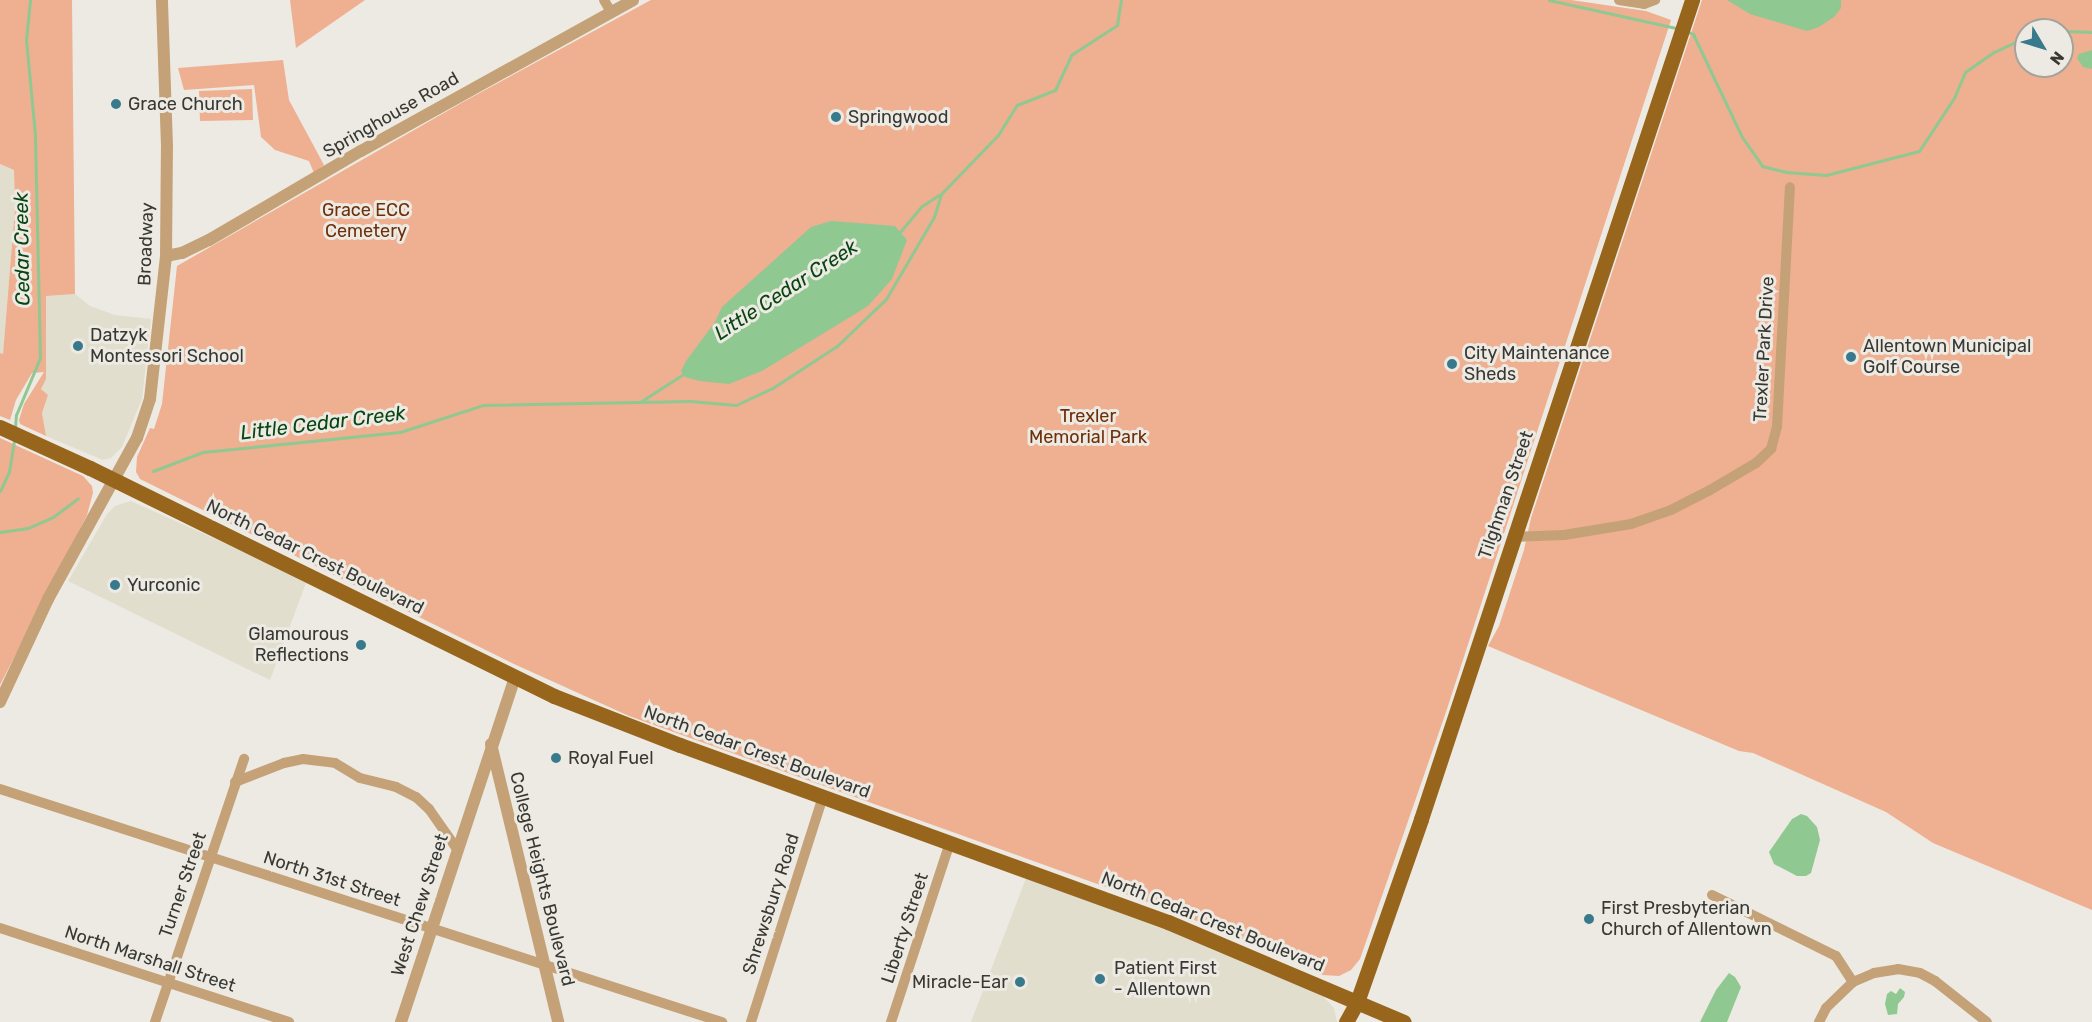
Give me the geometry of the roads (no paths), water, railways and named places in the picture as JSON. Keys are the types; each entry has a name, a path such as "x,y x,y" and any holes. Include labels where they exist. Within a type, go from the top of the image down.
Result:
{"main road":[{"name":"Tilghman Street","path":"1346,1022 1358,1002 1692,0"},
{"name":"North Cedar Crest Boulevard","path":"0,427 38,443 515,677 632,728 1168,922 1404,1022"},
{"name":"Tilghman Street","path":"1358,1002 1361,1022"}],"street":[{"name":"Broadway","path":"0,702 48,599 137,438 150,399 166,256 167,146 162,0"},
{"path":"604,0 611,12"},
{"name":"Springhouse Road","path":"166,256 182,253 209,240 361,151 633,0"},
{"path":"1619,0 1644,4 1654,1"},
{"name":"Trexler Park Drive","path":"1513,537 1564,535 1631,524 1671,510 1710,490 1756,463 1771,449 1778,426 1790,187"},
{"name":"West Chew Street","path":"400,1022 515,677"},
{"name":"College Heights Boulevard","path":"491,744 558,1022"},
{"name":"Turner Street","path":"155,1022 244,759"},
{"path":"235,782 284,763 303,759 334,764 360,778 396,787 416,797 429,809 457,849"},
{"path":"473,800 487,784 500,780"},
{"name":"North 31st Street","path":"0,789 722,1022"},
{"name":"Shrewsbury Road","path":"751,1022 823,797"},
{"name":"Liberty Street","path":"891,1022 950,843"},
{"path":"1712,895 1836,956 1853,982"},
{"name":"North Marshall Street","path":"0,928 289,1022"},
{"path":"1819,1022 1826,1008 1853,982 1886,970 1908,969 1935,981 1987,1022"}],"water":[{"path":"1727,0 1841,0 1841,8 1834,17 1819,27 1807,31 1750,14"},
{"path":"2092,50 2092,69 2083,67 2077,58 2079,54"},
{"path":"831,221 895,226 907,240 892,279 868,306 762,371 729,384 685,377 681,371 686,361 715,322 722,307 811,227"},
{"path":"1801,814 1807,816 1817,827 1820,840 1811,873 1806,876 1797,876 1774,864 1769,852 1792,819"},
{"path":"1729,973 1735,977 1741,987 1727,1022 1700,1022 1716,990"},
{"path":"1900,988 1905,992 1898,1004 1897,1014 1888,1015 1885,1004 1887,994 1891,991 1896,994"}],"waterway":[{"name":"Cedar Creek","path":"15,428 16,415 40,358 35,135 26,40 30,0"},
{"name":"Little Cedar Creek","path":"153,471 203,452 400,432 483,405 690,401 736,405 771,389 837,346 886,299 934,217 941,194 998,135 1017,105 1055,90 1071,55 1117,25 1121,0"},
{"name":"Little Cedar Creek","path":"1549,0 1676,28"},
{"name":"Little Cedar Creek","path":"1686,31 1693,34 1742,137 1762,166 1786,172 1826,175 1919,151 1954,98 1965,72 1994,52 2014,43"},
{"name":"Little Cedar Creek","path":"2074,31 2092,32"},
{"name":"Little Cedar Creek","path":"899,233 922,206 939,195"},
{"name":"Little Cedar Creek","path":"640,402 685,373"},
{"name":"Cedar Creek","path":"0,491 9,472 14,440"},
{"name":"Little Cedar Creek","path":"0,532 28,528 53,517 78,498"}],"place":[{"name":"Grace Church","path":"116,104"},
{"name":"Springwood","path":"836,117"},
{"name":"Datzyk Montessori School","path":"78,346"},
{"name":"Allentown Municipal Golf Course","path":"1851,357"},
{"name":"City Maintenance Sheds","path":"1452,364"},
{"name":"Yurconic","path":"115,585"},
{"name":"Glamourous Reflections","path":"361,645"},
{"name":"Royal Fuel","path":"556,758"},
{"name":"First Presbyterian Church of Allentown","path":"1589,919"},
{"name":"Patient First - Allentown","path":"1100,979"},
{"name":"Miracle-Ear","path":"1020,982"}],"park label":[{"name":"Grace ECC Cemetery","path":"366,221"},
{"name":"Trexler Memorial Park","path":"1088,427"}]}
